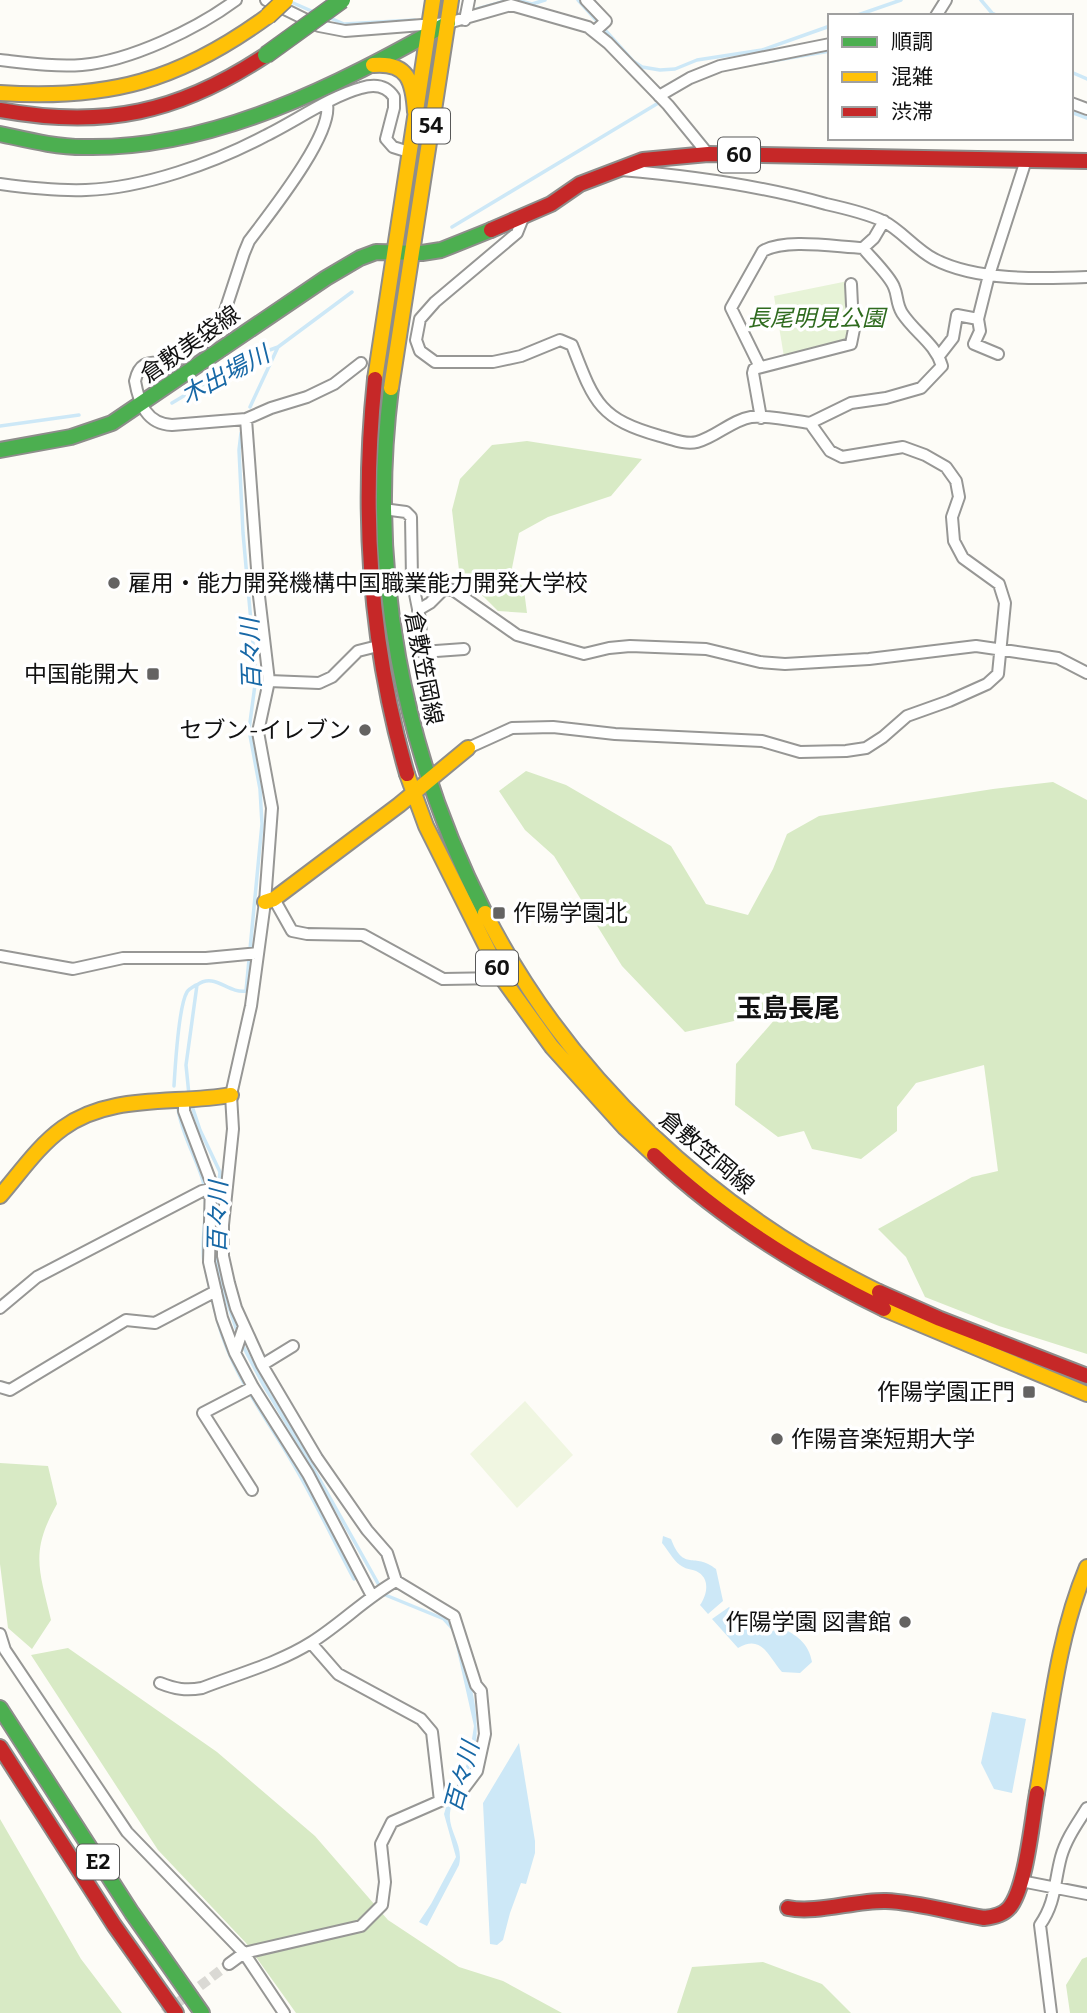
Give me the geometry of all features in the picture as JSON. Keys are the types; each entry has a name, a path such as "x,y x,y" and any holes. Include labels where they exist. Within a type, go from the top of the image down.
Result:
{"main road":[{"path":"0,93 77,93 149,82 174,74 220,51 267,8 285,0"},
{"path":"0,110 78,118 151,109 202,93 228,80 298,34 342,0"},
{"name":"54","path":"393,251 433,0"},
{"name":"54","path":"411,252 451,0"},
{"path":"0,134 34,143 77,147 128,147 218,129 261,115 367,67 428,30 448,23"},
{"path":"0,93 55,104 128,101 198,83 266,55"},
{"path":"367,67 377,64 393,65 406,74 413,88 415,112"},
{"name":"60","path":"411,252 432,253 523,218 551,204 580,184 643,160 708,154 1087,161"},
{"name":"倉敷笠岡線","path":"393,251 375,382 368,477 369,554 378,646 398,742 413,794 426,826 502,978 552,1047 625,1128 679,1179 736,1224 849,1292 912,1322 1087,1394"},
{"name":"倉敷美袋線","path":"0,450 84,434 113,423 344,266 376,252 411,252"},
{"name":"倉敷笠岡線","path":"411,252 387,414 383,509 386,586 393,643 415,740 428,782 442,820 505,950 565,1038 634,1119 688,1168 744,1213 842,1272 916,1309 1087,1376"},
{"path":"270,901 413,794 468,748"},
{"path":"0,1196 62,1128 87,1113 110,1106 189,1101 231,1095"},
{"path":"788,1908 798,1910 855,1902 890,1901 995,1918 1004,1914 1016,1902 1061,1654 1076,1594 1087,1567"},
{"name":"E2","path":"0,1708 132,1913 202,2013"},
{"name":"E2","path":"0,1747 107,1914 176,2013"}],"street":[{"path":"0,60 80,65 106,61 175,35 236,0"},
{"path":"465,20 469,0"},
{"path":"586,0 606,21 599,28"},
{"path":"448,23 511,5 599,28 708,154"},
{"path":"267,8 331,30 428,30"},
{"path":"659,96 690,78 720,66 812,53 828,45"},
{"path":"0,184 54,190 89,190 130,185 226,154 362,87 386,88 394,97 395,103 386,139 393,147 409,152"},
{"path":"327,104 327,121 306,159 244,253 220,326 179,359 152,362 140,368 135,381 149,418 160,424 246,419 307,397 334,384 361,363"},
{"path":"998,354 974,344 980,331 978,319 989,275 1026,160"},
{"path":"612,170 698,177 770,190 838,207 884,221 936,260 960,269 989,275 1087,277"},
{"path":"523,218 517,233 435,302 420,319 416,340 420,351 428,359 448,363 493,362 521,356 560,340 572,345 589,389 616,421 684,443 697,442 752,417 810,423 851,403 886,398 921,388 942,366 939,356 902,314 895,298 894,287 863,248"},
{"path":"760,367 731,307 763,251 769,247 806,244 863,248 874,238 884,221"},
{"path":"761,418 752,373 754,369 851,344 856,319 851,284"},
{"path":"939,356 953,338 957,315 978,319"},
{"path":"246,419 259,596 269,681 258,732 272,808 270,901 255,953 251,1006 231,1095 233,1129 213,1186 209,1262 212,1293 249,1389 303,1466 373,1595"},
{"path":"468,748 512,728 553,727 615,734 762,741 800,752 846,751 866,748 907,716 987,684 998,674 1005,603 999,584 963,558 954,541 952,517 959,497 956,481 946,467 903,447 842,457 830,451 810,423"},
{"path":"383,509 406,512 411,517 412,579 422,652 464,649"},
{"path":"418,610 444,589 453,590 517,635 584,654 630,646 706,649 760,662 785,664 869,659 976,646 1058,658 1087,673"},
{"path":"269,681 327,681 358,651 378,646"},
{"path":"270,901 292,931 307,934 363,934 443,979 502,978"},
{"path":"0,956 74,968 123,958 232,957 255,953"},
{"path":"189,1101 184,1111 213,1186 223,1225 223,1256 244,1328 317,1458 367,1530 387,1553 396,1581 454,1616 476,1685 481,1691 485,1734 477,1771 459,1795 391,1822 381,1844 385,1882 382,1905 361,1926 244,1953 229,1964"},
{"path":"0,1308 37,1277 213,1186"},
{"path":"0,1387 10,1390 126,1320 155,1323 212,1293"},
{"path":"236,1351 244,1328"},
{"path":"262,1364 293,1346"},
{"path":"249,1389 204,1413 252,1490"},
{"path":"303,1466 317,1458"},
{"path":"160,1683 175,1689 202,1688 281,1658 311,1643 373,1595 396,1581"},
{"path":"0,1634 5,1650 127,1832 244,1953 284,2013"},
{"path":"311,1643 338,1674 421,1718 432,1732 442,1800"},
{"path":"1051,2013 1051,1993 1043,1964 1040,1925 1051,1910 1066,1841 1087,1808"},
{"path":"1021,1881 1087,1894"}],"green space":[{"name":"長尾明見公園","path":"848,281 852,322 847,341 784,357 774,296"},
{"path":"527,441 642,459 611,496 548,517 519,533 512,568 524,590 527,613 498,611 460,579 452,510 460,479 492,445"},
{"path":"526,771 566,785 671,846 706,904 748,915 773,869 787,834 819,816 1053,782 1087,800 1087,1354 999,1326 925,1297 906,1257 878,1229 972,1177 998,1171 984,1065 916,1083 897,1107 897,1131 861,1159 812,1149 804,1131 778,1137 735,1105 736,1064 783,1010 685,1032 622,966 554,856 525,830 499,791"},
{"path":"525,1401 573,1455 517,1508 470,1454"},
{"path":"0,1463 48,1466 57,1504 43,1535 39,1561 51,1620 32,1649 8,1628 0,1564"},
{"path":"68,1648 217,1752 315,1836 388,1920 459,1967 503,1981 562,2013 296,2013 246,1943 158,1850 31,1655"},
{"path":"0,1819 81,1959 122,2013 0,2013"},
{"path":"1087,1957 1087,2013 1070,2013 1066,1985 1082,1959"},
{"path":"763,1962 822,1984 851,2013 677,2013 692,1967"}],"water":[{"path":"663,1536 671,1539 680,1556 716,1569 723,1601 708,1614 700,1605 706,1592 704,1578 696,1571 677,1563 662,1543"},
{"path":"729,1607 747,1625 773,1631 778,1627 790,1632 805,1645 812,1662 800,1673 782,1672 759,1645 746,1644 738,1648 712,1619"},
{"path":"458,1635 476,1711 476,1743 471,1765 450,1813 459,1851 459,1865 427,1926 419,1922 456,1857 444,1814 469,1758 474,1726 454,1637"},
{"path":"992,1712 1026,1719 1012,1793 994,1789 981,1763"},
{"path":"519,1743 535,1853 526,1884 521,1883 503,1940 497,1945 490,1944 483,1803"}],"waterway":[{"path":"477,9 509,0"},
{"path":"517,0 532,4 545,0"},
{"path":"578,0 633,61 642,67 660,70 675,69 697,60 762,50 828,27"},
{"path":"861,14 901,0"},
{"path":"981,0 994,14"},
{"path":"291,2 316,13"},
{"path":"330,18 344,24 415,20"},
{"path":"761,63 828,51"},
{"path":"1073,73 1087,79"},
{"path":"452,227 660,102"},
{"path":"1073,113 1087,118"},
{"name":"木出場川","path":"172,403 245,359 278,347 352,292"},
{"name":"百々川","path":"250,407 278,347"},
{"name":"木出場川","path":"0,426 79,415"},
{"name":"百々川","path":"189,1095 186,1065 197,985 210,981 233,990 246,991 262,824 260,789 249,730 256,677 243,533 239,450 241,433"},
{"path":"174,1086 184,999 187,992 196,985"},
{"name":"百々川","path":"192,1106 220,1172 215,1222"},
{"path":"178,1109 205,1191 204,1263"},
{"name":"百々川","path":"214,1243 220,1281 238,1334"},
{"path":"206,1271 215,1311"},
{"path":"218,1322 240,1376 299,1474 354,1579"},
{"name":"百々川","path":"242,1344 380,1587"},
{"name":"百々川","path":"383,1594 444,1619 453,1629"}],"tunnel":[{"path":"164,2013 229,1964"}],"traffic: fast":[{"path":"266,55 342,0"},
{"path":"0,134 73,147 132,145 180,138 227,125 319,90 448,23"},
{"path":"0,450 71,437 112,423 326,278 360,258 376,252 422,253 441,250 491,230"},
{"path":"391,388 385,456 384,524 398,658 432,788 456,851 485,913"},
{"path":"0,1708 132,1913 202,2013"}],"traffic: slow":[{"path":"268,16 285,0"},
{"path":"375,379 433,0"},
{"path":"391,388 451,0"},
{"path":"0,93 75,93 142,82 204,56 268,16"},
{"path":"373,65 385,65 401,70 413,91 415,112"},
{"path":"265,902 274,899 399,805 468,748"},
{"path":"407,774 426,826 502,978 552,1047 625,1128 654,1155"},
{"path":"485,913 519,973 559,1030 603,1084 651,1134 703,1180 759,1222 818,1259 879,1292"},
{"path":"0,1196 45,1143 82,1117 122,1105 231,1095"},
{"path":"884,1309 1087,1394"},
{"path":"1037,1793 1061,1650 1087,1567"}],"traffic: jam":[{"path":"0,110 73,118 139,111 202,91 266,55"},
{"path":"491,230 551,204 580,184 643,160 708,154 1087,161"},
{"path":"375,379 369,479 372,578 384,677 407,774"},
{"path":"654,1155 706,1200 763,1241 822,1277 884,1309"},
{"path":"879,1292 940,1319 1087,1376"},
{"path":"0,1747 114,1925 176,2013"},
{"path":"788,1908 811,1909 886,1901 984,1918 1001,1914 1009,1908 1020,1886 1028,1854 1037,1793"}],"place":[{"name":"雇用・能力開発機構中国職業能力開発大学校","path":"114,583"},
{"name":"中国能開大","path":"153,674"},
{"name":"セブン-イレブン","path":"365,730"},
{"name":"作陽学園北","path":"499,913"},
{"name":"作陽学園正門","path":"1029,1392"},
{"name":"作陽音楽短期大学","path":"777,1439"},
{"name":"作陽学園 図書館","path":"905,1622"}],"district":[{"name":"玉島長尾","path":"788,1008"}]}
